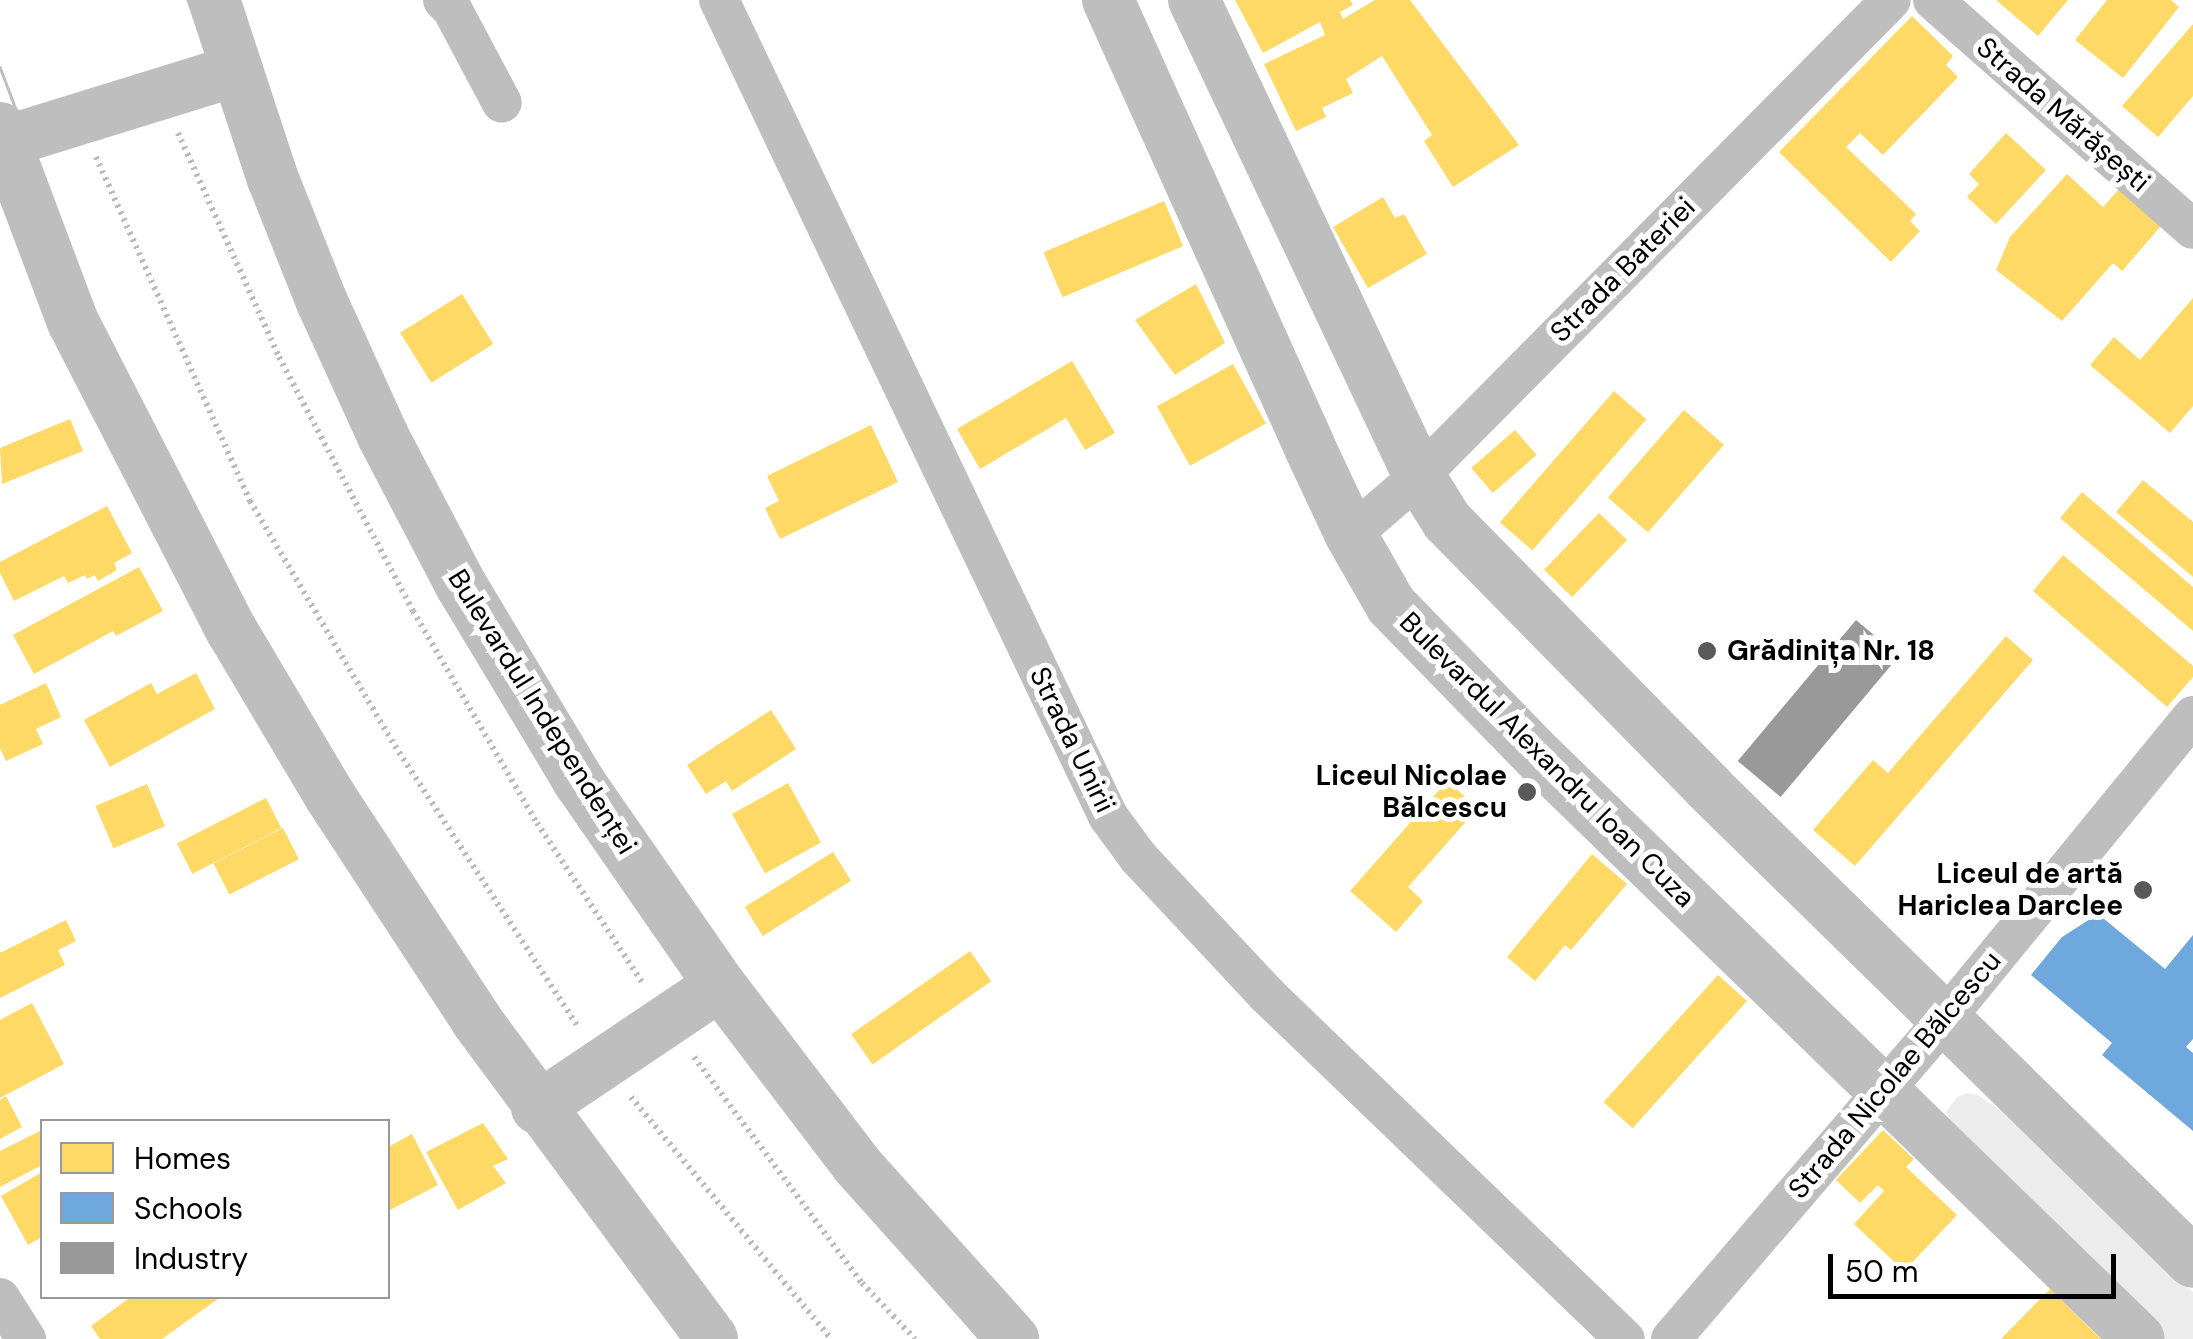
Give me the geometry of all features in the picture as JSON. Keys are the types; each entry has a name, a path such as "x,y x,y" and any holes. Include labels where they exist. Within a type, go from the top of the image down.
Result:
{"main road":[{"name":"Bulevardul Independenței","path":"214,0 322,302 383,436 460,585 580,782 720,986 857,1165 1013,1339"},
{"name":"Bulevardul Alexandru Ioan Cuza","path":"1108,0 1350,536 1391,605 1419,638 2139,1339"},
{"path":"1194,0 1419,476 1472,550 2193,1262"},
{"path":"237,70 80,119 2,135 73,322 232,631 330,796 536,1108 712,1339"},
{"path":"536,1108 720,986"}],"street":[{"path":"443,0 452,8 502,103"},
{"name":"Strada Unirii","path":"719,0 1108,816 1138,858 1266,994 1624,1339"},
{"name":"Strada Bateriei","path":"1350,536 1419,476 1891,0"},
{"name":"Strada Mărășești","path":"1933,0 2193,229"},
{"name":"Strada Nicolae Bălcescu","path":"1671,1339 1944,1020 2193,716"},
{"path":"0,1298 26,1339"}],"path":[{"path":"80,119 250,501 395,746 602,1064 831,1339"}],"shaded area":[{"path":"1966,1093 1978,1095 2001,1111 2193,1292 2193,1339 2166,1339 1957,1134 1946,1112 1957,1097"}],"building: Homes":[{"path":"1235,0 1350,0 1353,5 1340,12 1343,19 1375,0 1410,0 1519,145 1453,187 1424,141 1432,135 1382,56 1346,79 1353,93 1322,108 1326,117 1296,131 1264,64 1325,35 1320,22 1263,53"},
{"path":"1996,0 2068,0 2038,36"},
{"path":"2107,0 2171,0 2179,7 2123,78 2075,40"},
{"path":"1912,16 1953,56 1946,65 1958,77 1883,155 1860,133 1846,147 1916,214 1910,221 1920,231 1891,262 1779,152"},
{"path":"2193,24 2193,96 2158,137 2122,106"},
{"path":"2006,133 2046,170 1996,224 1967,197 1979,184 1969,174"},
{"path":"2067,174 2103,207 2119,189 2161,226 2122,271 2113,263 2062,321 1996,270 2010,237"},
{"path":"1383,197 1395,218 1404,214 1427,254 1368,288 1333,227"},
{"path":"1164,201 1183,246 1063,297 1043,252"},
{"path":"1196,284 1225,343 1175,375 1135,320"},
{"path":"462,294 493,344 431,383 400,333"},
{"path":"2193,298 2193,406 2170,433 2090,365 2114,337 2140,360"},
{"path":"1072,361 1115,433 1085,450 1066,418 980,469 957,429"},
{"path":"1233,364 1266,423 1190,466 1157,406"},
{"path":"1614,391 1646,419 1532,551 1500,522"},
{"path":"1684,410 1724,445 1648,532 1608,498"},
{"path":"70,419 83,451 2,484 0,448"},
{"path":"871,425 898,482 780,539 765,508 779,501 767,476"},
{"path":"1515,430 1537,455 1493,493 1471,468"},
{"path":"2143,480 2193,522 2193,577 2116,512"},
{"path":"2082,492 2193,587 2193,631 2060,518"},
{"path":"107,506 132,553 114,563 117,570 98,581 95,575 87,579 85,575 68,583 64,576 14,601 0,573 0,562"},
{"path":"1599,513 1627,540 1572,597 1544,570"},
{"path":"2063,555 2193,666 2193,677 2167,707 2033,591"},
{"path":"139,567 163,611 116,636 113,631 34,674 13,635"},
{"path":"2006,636 2033,660 1855,866 1813,830 1873,760 1888,773"},
{"path":"196,673 215,709 110,767 84,720 151,683 157,694"},
{"path":"46,683 61,717 36,729 43,744 6,761 0,748 0,705"},
{"path":"771,710 796,749 732,791 726,781 706,794 687,765"},
{"path":"1447,781 1478,808 1408,887 1423,901 1396,932 1350,891"},
{"path":"788,783 821,842 765,874 732,814"},
{"path":"147,784 165,826 113,848 95,806"},
{"path":"266,798 281,828 192,874 177,843"},
{"path":"283,828 299,859 229,895 214,863"},
{"path":"833,852 851,881 763,936 745,907"},
{"path":"1592,854 1627,884 1571,950 1565,945 1535,981 1507,957"},
{"path":"66,920 76,941 58,950 65,965 0,998 0,953"},
{"path":"970,951 991,981 872,1064 851,1034"},
{"path":"1718,975 1747,1001 1633,1128 1604,1102"},
{"path":"32,1003 64,1064 0,1098 0,1020"},
{"path":"6,1096 22,1127 0,1139 0,1100"},
{"path":"483,1123 508,1159 493,1166 506,1183 458,1210 426,1152"},
{"path":"1883,1130 1914,1159 1906,1167 1957,1215 1904,1271 1854,1224 1884,1191 1878,1185 1860,1203 1836,1180"},
{"path":"40,1131 40,1166 0,1187 0,1151"},
{"path":"412,1134 438,1185 390,1210 390,1146"},
{"path":"40,1173 40,1238 28,1245 1,1196"},
{"path":"2050,1289 2101,1339 2001,1339"},
{"path":"128,1299 218,1299 162,1339 100,1339 91,1326"}],"building: Schools":[{"path":"2098,914 2165,969 2193,935 2193,1039 2186,1047 2193,1053 2193,1131 2102,1055 2112,1043 2031,975 2062,937"}],"building: Industry":[{"path":"1856,620 1899,656 1781,797 1738,761"}],"tram line":[{"path":"188,0 276,237 396,510 556,791 818,1150 980,1339"},
{"path":"0,67 89,302 267,653 500,1028 732,1339"}],"place":[{"name":"Grădinița Nr. 18","path":"1707,651"},
{"name":"Liceul Nicolae Bălcescu","path":"1527,792"},
{"name":"Liceul de artă Hariclea Darclee","path":"2143,890"}]}
